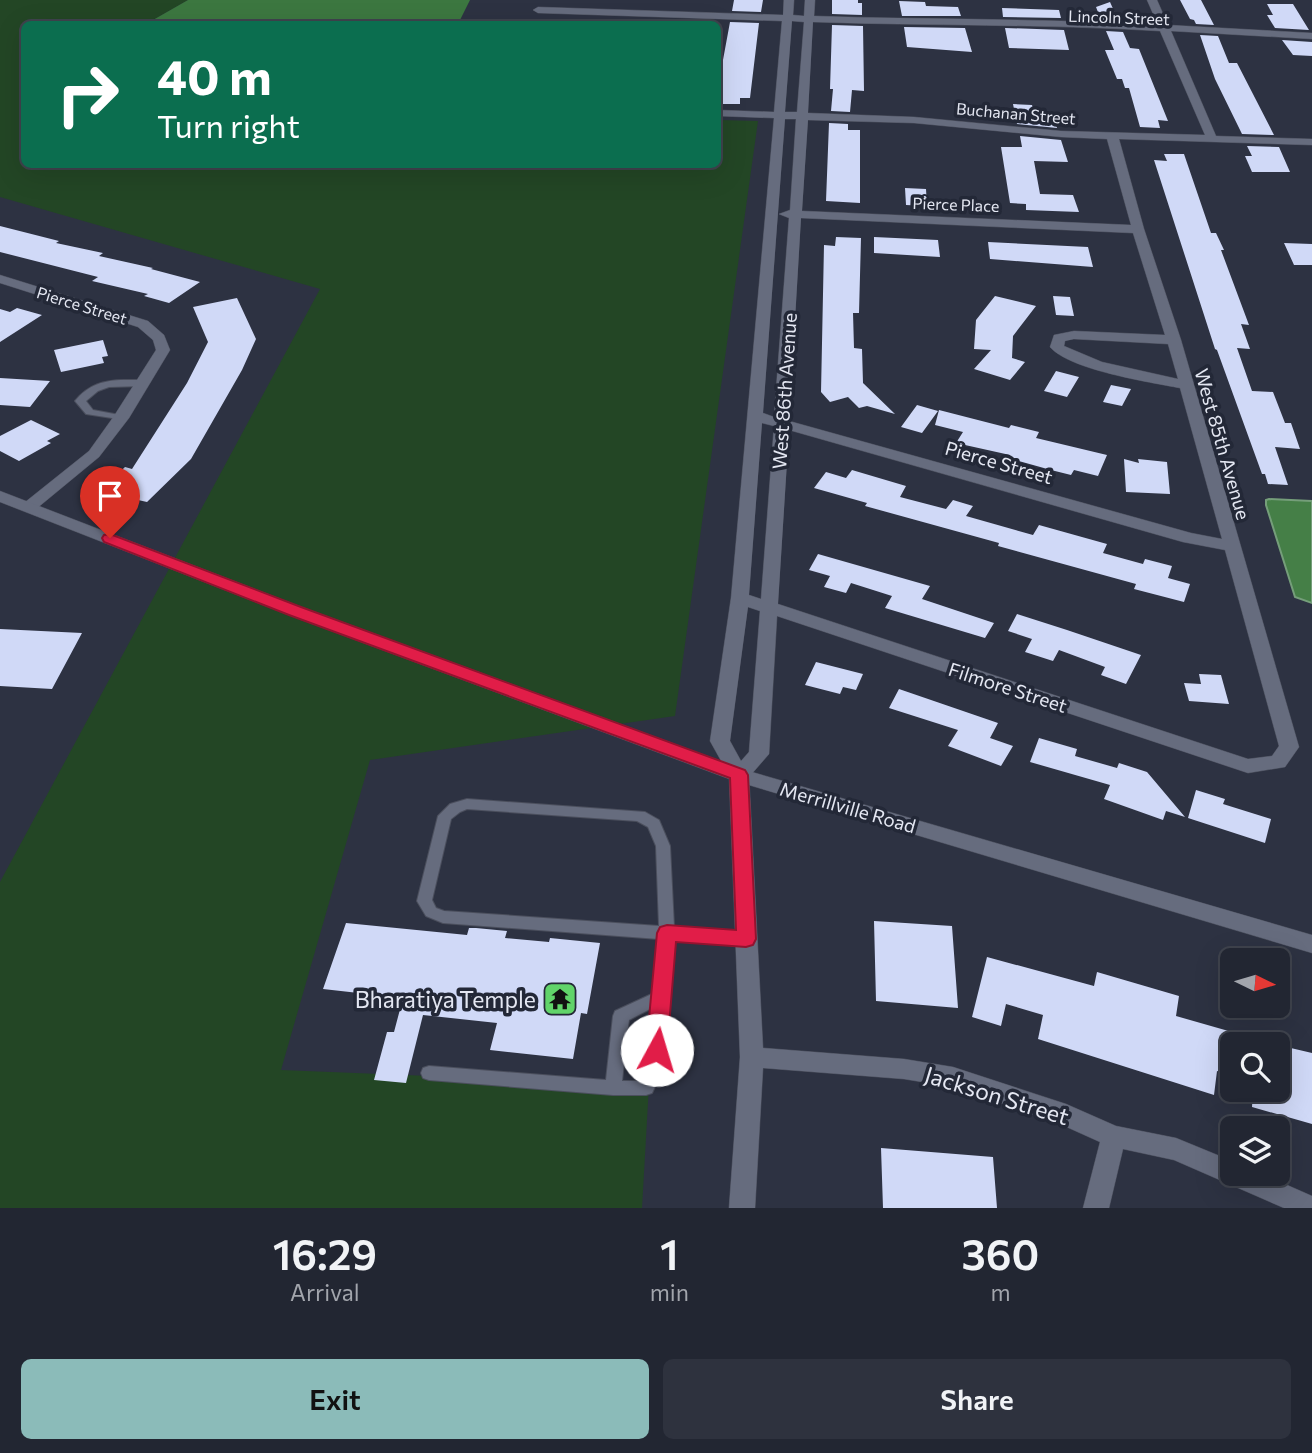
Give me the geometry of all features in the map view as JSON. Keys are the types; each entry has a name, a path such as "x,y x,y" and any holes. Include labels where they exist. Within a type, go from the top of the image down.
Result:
{"street":[{"path":"623,13 627,0"},
{"name":"West 86th Avenue","path":"742,1208 752,1057 739,775 720,741 740,598 789,0"},
{"name":"West 86th Avenue","path":"739,775 759,754 810,0"},
{"path":"1152,0 1212,139"},
{"name":"Lincoln Street","path":"538,10 931,23 978,29 1312,36"},
{"name":"Buchanan Street","path":"721,113 914,120 1039,133 1312,142"},
{"name":"West 85th Avenue","path":"1112,135 1138,229 1174,340 1289,747 1278,762"},
{"name":"Pierce Place","path":"772,214 1138,229"},
{"name":"Pierce Street","path":"1,281 143,324 159,338 163,350 142,383"},
{"path":"1174,340 1074,335 1059,338 1057,348 1062,354 1186,385"},
{"path":"30,506 94,454 121,418 142,383"},
{"name":"Pierce Street","path":"755,416 1189,538 1232,546"},
{"name":"Merrillville Road","path":"0,496 295,611 739,775 1312,943"},
{"name":"Filmore Street","path":"740,598 1248,766 1278,762"},
{"name":"Jackson Street","path":"752,1057 904,1069 953,1077 1066,1115 1114,1136 1176,1149 1220,1168"},
{"path":"1096,1208 1114,1136"},
{"name":"Jackson Street","path":"1261,1186 1312,1208"}],"lane":[{"path":"121,418 90,412 80,401 92,388 114,383 142,383"},
{"path":"429,1073 613,1088 646,1088 654,1072 657,1050 667,933 663,846 654,824 640,816 467,804 455,808 445,816 424,901 431,912 443,917 667,933 746,939"},
{"path":"613,1088 621,1016 662,996"},
{"path":"618,1047 657,1050"}],"shaded area":[{"path":"0,0 188,0 151,21 21,21 21,168 721,168 721,120 758,121 675,716 370,760 281,1070 649,1085 642,1208 0,1208 0,882 320,289 0,197"},
{"path":"188,0 470,0 460,21 151,21"},
{"path":"1266,500 1312,501 1312,603 1295,597 1266,505"}],"building":[{"path":"734,0 763,0 761,12 732,11"},
{"path":"832,0 858,0 858,3 862,3 862,15 832,14"},
{"path":"1180,0 1201,0 1214,25 1196,24 1190,19"},
{"path":"899,1 925,2 926,6 958,7 961,16 902,16"},
{"path":"1110,2 1118,20 1101,20 1096,7"},
{"path":"1267,4 1293,4 1309,30 1275,28 1267,15 1273,15"},
{"path":"1002,8 1059,10 1061,18 1003,17"},
{"path":"730,22 759,23 750,98 740,98 740,104 721,104 721,71"},
{"path":"832,25 863,26 864,91 852,90 850,112 831,111"},
{"path":"904,27 965,28 972,52 907,47"},
{"path":"1005,28 1064,30 1069,50 1009,48"},
{"path":"1106,31 1123,32 1130,48 1139,49 1168,121 1158,120 1160,128 1140,127 1129,88 1125,88 1122,79 1117,79 1105,50 1114,50"},
{"path":"1200,35 1218,36 1229,63 1237,63 1274,135 1242,134 1215,79"},
{"path":"1282,40 1312,42 1312,56 1293,55"},
{"path":"1013,104 1032,105 1034,111 1053,112 1057,128 1017,124"},
{"path":"829,123 848,124 848,130 860,130 860,203 826,201"},
{"path":"1020,136 1061,140 1068,162 1034,161 1040,194 1073,195 1079,212 1026,210 1026,204 1010,203 1001,147 1022,147"},
{"path":"1247,146 1279,147 1290,172 1252,172 1245,156 1252,156"},
{"path":"1164,154 1184,154 1211,233 1216,233 1224,250 1221,250 1249,325 1241,324 1250,349 1237,348 1252,391 1273,392 1285,423 1291,423 1300,449 1275,447 1288,485 1268,484 1265,474 1262,474 1215,349 1154,160 1167,161"},
{"path":"905,188 926,189 927,206 906,205"},
{"path":"0,226 59,241 56,243 103,253 99,256 200,282 169,303 144,296 148,294 92,281 98,277 0,252"},
{"path":"836,237 861,238 859,313 853,313 854,348 862,349 863,383 895,414 867,406 859,408 848,397 830,402 821,392 824,245 835,246"},
{"path":"874,237 938,240 940,257 874,253"},
{"path":"988,242 1088,247 1093,267 990,259"},
{"path":"1284,243 1312,244 1312,265 1294,265"},
{"path":"995,296 1036,306 1013,336 1012,358 1025,362 1010,380 974,369 991,350 974,349 976,320"},
{"path":"1053,296 1070,297 1074,316 1056,315"},
{"path":"237,298 256,339 242,370 191,459 147,502 111,494 116,490 104,487 125,467 132,469 187,383 208,342 193,307"},
{"path":"17,308 42,315 0,342 0,309 10,312"},
{"path":"103,340 108,356 102,357 104,363 61,372 54,350"},
{"path":"1056,371 1079,377 1067,397 1044,391"},
{"path":"0,378 50,381 30,407 0,405"},
{"path":"1111,385 1131,389 1122,406 1103,402"},
{"path":"917,405 938,411 922,433 901,427"},
{"path":"939,410 1009,428 1011,425 1039,432 1036,438 1107,455 1098,476 1074,470 1071,475 1051,470 1008,458 1010,455 956,443 963,432 935,425"},
{"path":"31,420 60,434 47,441 51,443 19,461 0,451 0,436"},
{"path":"1124,459 1139,463 1138,459 1167,462 1170,494 1126,492"},
{"path":"852,470 906,486 900,497 946,509 953,500 973,506 966,516 1033,535 1039,525 1107,544 1103,553 1143,564 1145,559 1172,566 1168,578 1190,584 1184,602 1134,589 1136,584 998,546 999,543 865,506 867,503 814,488 826,472 846,478"},
{"path":"818,554 930,586 922,599 994,623 985,638 885,608 892,596 851,583 846,593 824,587 830,576 809,570"},
{"path":"1017,614 1141,655 1126,684 1101,675 1105,667 1059,650 1053,661 1025,652 1032,639 1008,631"},
{"path":"0,629 82,633 52,689 0,686"},
{"path":"816,662 863,674 856,690 843,687 840,694 805,685"},
{"path":"1199,674 1221,675 1229,704 1189,701 1184,683 1201,684"},
{"path":"899,689 998,723 990,738 1013,746 1001,766 948,746 958,730 889,708"},
{"path":"1039,738 1077,749 1075,756 1117,768 1119,763 1147,772 1185,817 1166,811 1163,820 1104,799 1110,785 1030,762"},
{"path":"1196,790 1225,799 1223,804 1271,819 1265,843 1188,818"},
{"path":"874,921 952,926 958,1008 876,1001"},
{"path":"346,923 467,935 469,928 476,928 507,931 505,938 549,942 550,938 600,943 587,1014 581,1013 573,1059 490,1050 497,1023 423,1015 406,1083 374,1080 387,1032 394,1032 403,998 323,989"},
{"path":"987,957 1094,986 1097,972 1179,996 1176,1016 1232,1032 1220,1032 1220,1072 1217,1071 1214,1095 1038,1039 1043,1015 1006,1004 1001,1026 972,1017"},
{"path":"1290,1048 1312,1053 1312,1124 1252,1107 1252,1102 1290,1102"},
{"path":"881,1148 993,1157 997,1208 883,1208"}],"place":[{"name":"Bharatiya Temple","path":"560,999"}],"route":[{"path":"110,538 295,611 739,775 746,939 667,933 657,1050"}]}
